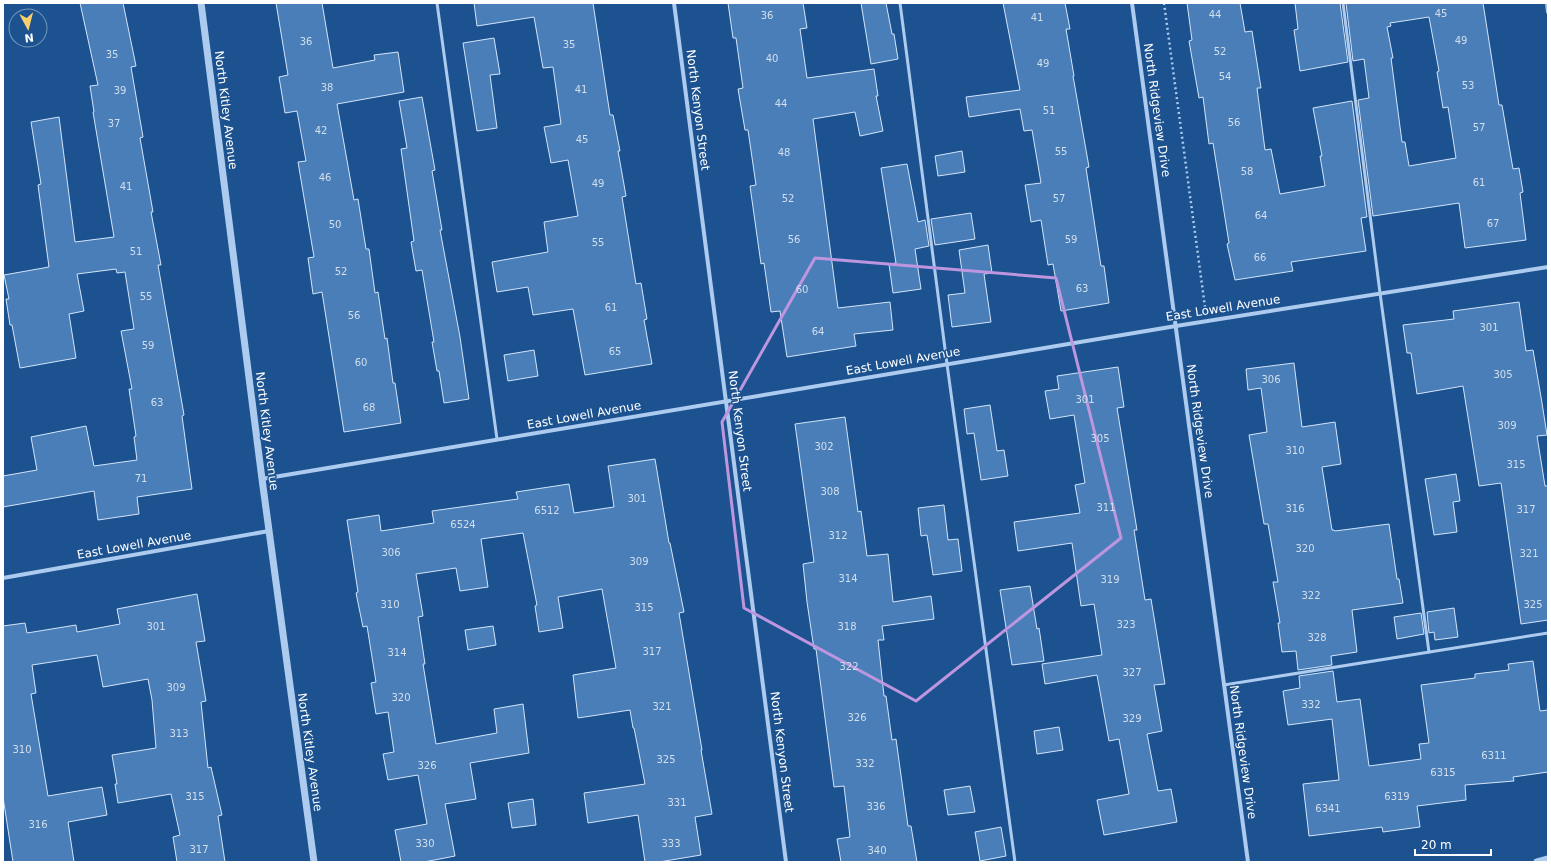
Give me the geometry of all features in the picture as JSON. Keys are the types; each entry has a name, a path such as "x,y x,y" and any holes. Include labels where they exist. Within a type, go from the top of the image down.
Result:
{"street":[{"name":"North Kitley Avenue","path":"201,3 262,479 314,862"},
{"name":"North Kenyon Street","path":"674,3 786,862"},
{"name":"North Ridgeview Drive","path":"1132,3 1248,862"},
{"path":"1547,3 1548,12"},
{"name":"East Lowell Avenue","path":"262,479 1176,326 1548,266"},
{"name":"East Lowell Avenue","path":"3,578 269,531"},
{"path":"1536,862 1548,859"}],"lane":[{"path":"437,3 497,440"},
{"path":"900,3 947,364 1015,862"},
{"path":"1344,3 1380,293 1429,652"},
{"path":"1224,686 1548,633"}],"path":[{"path":"1164,3 1205,308"}],"highlighted area":[{"path":"815,258 1056,278 1121,538 916,701 744,608 722,422"}],"building":[{"path":"80,3 123,3 136,66 131,67 143,137 140,138 153,212 151,212 161,265 158,265 184,415 182,416 192,489 137,497 139,514 98,520 94,491 3,507 3,476 37,470 31,437 86,426 94,466 137,460 134,437 136,436 129,389 132,389 121,331 134,329 125,272 117,273 116,269 77,274 84,311 69,314 76,358 20,368 12,325 10,325 6,299 9,299 4,275 49,267 38,185 41,184 31,122 59,117 75,242 114,237 90,86 98,85"},
{"path":"276,3 322,3 333,68 375,60 374,55 398,52 404,92 337,104 354,200 358,199 366,249 369,249 375,293 378,292 385,339 387,338 393,383 395,383 401,423 344,432 322,292 313,294 308,258 314,257 298,162 306,161 297,111 285,113 279,77 288,75"},
{"path":"474,3 593,3 610,115 613,115 620,151 618,151 626,196 622,197 636,284 641,283 647,319 644,320 652,364 585,375 573,309 533,315 528,287 497,292 492,262 548,252 544,222 578,216 568,160 551,163 544,127 561,124 553,67 543,68 534,17 477,26"},
{"path":"728,3 803,3 807,28 800,29 807,78 874,69 878,96 876,96 883,131 860,136 855,112 813,119 838,308 890,302 893,330 854,334 856,346 787,357 780,311 771,312 764,263 761,264 750,186 756,185 748,130 745,130 738,89 743,88 736,38 733,38"},
{"path":"861,3 886,3 892,34 894,34 898,59 871,64"},
{"path":"1003,3 1065,3 1070,29 1066,29 1089,167 1086,168 1101,266 1104,266 1109,303 1061,311 1053,264 1048,265 1041,220 1031,222 1025,185 1041,183 1032,130 1024,131 1020,109 969,117 966,97 1020,90"},
{"path":"1187,3 1240,3 1245,32 1252,31 1261,88 1257,88 1265,150 1271,149 1280,194 1325,186 1320,156 1322,156 1313,108 1352,101 1367,217 1361,218 1366,251 1291,262 1293,271 1235,280 1227,244 1229,243 1213,143 1209,144 1203,97 1199,98 1189,41 1192,40"},
{"path":"1295,3 1340,3 1348,62 1300,71 1294,30 1298,29"},
{"path":"1346,3 1483,3 1499,105 1502,105 1513,169 1519,168 1523,192 1520,193 1526,240 1465,248 1459,203 1373,216 1358,100 1369,98 1364,59 1353,61","holes":["1429,17 1439,71 1437,72 1443,108 1448,107 1456,158 1409,166 1405,142 1402,142 1391,58 1393,58 1387,27 1391,26 1390,23"]},
{"path":"494,38 500,74 490,75 497,128 477,131 463,43"},
{"path":"422,97 435,170 432,171 442,230 440,230 460,337 469,399 444,403 439,371 437,371 432,342 434,342 422,270 416,271 411,242 414,241 401,149 407,148 399,101"},
{"path":"962,151 965,172 938,176 935,156"},
{"path":"907,164 918,222 925,220 929,246 915,249 921,289 893,293 889,264 896,263 881,168"},
{"path":"971,213 975,239 935,245 931,219"},
{"path":"988,245 992,273 984,274 991,322 952,327 948,295 965,293 959,250"},
{"path":"1519,302 1526,351 1533,350 1542,403 1547,435 1537,436 1545,486 1548,486 1548,620 1521,624 1501,483 1479,486 1463,386 1417,394 1411,353 1407,353 1403,325 1454,319 1453,311"},
{"path":"534,350 538,376 508,381 504,355"},
{"path":"1294,363 1302,427 1335,422 1341,464 1322,467 1332,530 1335,531 1389,524 1397,579 1399,579 1403,603 1352,610 1357,652 1331,656 1332,665 1298,670 1296,651 1282,652 1278,623 1280,623 1273,582 1278,582 1268,524 1264,524 1249,435 1267,432 1261,388 1248,390 1246,369"},
{"path":"1118,367 1124,407 1117,408 1137,530 1134,530 1145,600 1151,599 1165,684 1154,685 1162,731 1147,734 1158,791 1171,789 1177,822 1104,835 1097,800 1129,794 1119,739 1109,741 1097,675 1045,684 1042,664 1102,655 1094,604 1081,606 1072,543 1018,551 1014,522 1080,513 1075,485 1085,483 1074,415 1050,419 1045,391 1059,389 1057,376"},
{"path":"990,405 997,451 1004,450 1008,476 981,480 974,433 967,434 964,409"},
{"path":"845,417 858,512 861,511 867,556 888,554 893,602 931,596 934,619 882,626 884,640 878,640 884,696 886,696 892,740 896,739 908,826 911,826 917,862 841,862 837,839 850,837 844,786 834,787 816,649 814,649 807,602 803,564 814,562 795,424"},
{"path":"655,459 669,543 684,612 679,613 712,814 695,817 701,855 659,862 645,862 638,815 588,823 584,793 645,784 630,710 578,718 573,675 616,668 602,589 558,597 563,628 539,632 535,606 537,605 523,533 481,539 488,587 460,591 456,568 416,574 423,616 418,617 425,664 423,664 436,744 497,733 494,709 523,704 529,753 470,763 476,799 445,804 455,856 424,862 401,862 395,830 427,824 418,775 388,780 383,754 394,752 388,712 376,714 371,683 376,682 367,626 363,627 356,593 358,592 347,520 379,515 381,531 434,523 432,511 518,499 516,492 569,484 574,513 614,507 608,466"},
{"path":"1456,474 1460,501 1453,502 1457,532 1434,535 1425,479"},
{"path":"944,505 948,540 958,539 962,571 933,575 927,535 921,536 918,508"},
{"path":"1030,586 1044,661 1012,665 1000,590"},
{"path":"197,594 205,641 196,642 206,701 201,702 208,768 211,767 222,815 218,816 225,862 177,862 173,837 180,835 171,794 118,803 115,784 117,784 112,755 156,748 152,700 148,679 103,687 97,655 32,665 36,693 31,694 48,796 102,787 107,815 68,822 74,862 13,862 3,797 3,626 25,623 27,633 76,625 77,632 120,624 117,609"},
{"path":"1454,608 1458,637 1435,640 1434,632 1429,633 1427,612"},
{"path":"1421,613 1424,634 1397,639 1394,617"},
{"path":"493,626 496,645 468,650 465,630"},
{"path":"1533,661 1540,711 1548,710 1548,772 1513,777 1514,781 1465,785 1466,800 1417,806 1420,827 1383,832 1382,827 1309,836 1303,784 1339,780 1332,719 1288,725 1283,691 1300,688 1299,676 1333,671 1337,702 1360,699 1369,766 1421,759 1419,744 1429,743 1421,685 1475,678 1475,674 1509,670 1508,664"},
{"path":"1059,727 1063,750 1037,754 1034,731"},
{"path":"970,786 975,812 948,815 944,790"},
{"path":"533,799 536,825 512,828 508,803"},
{"path":"1001,827 1006,856 980,861 975,832"}]}
